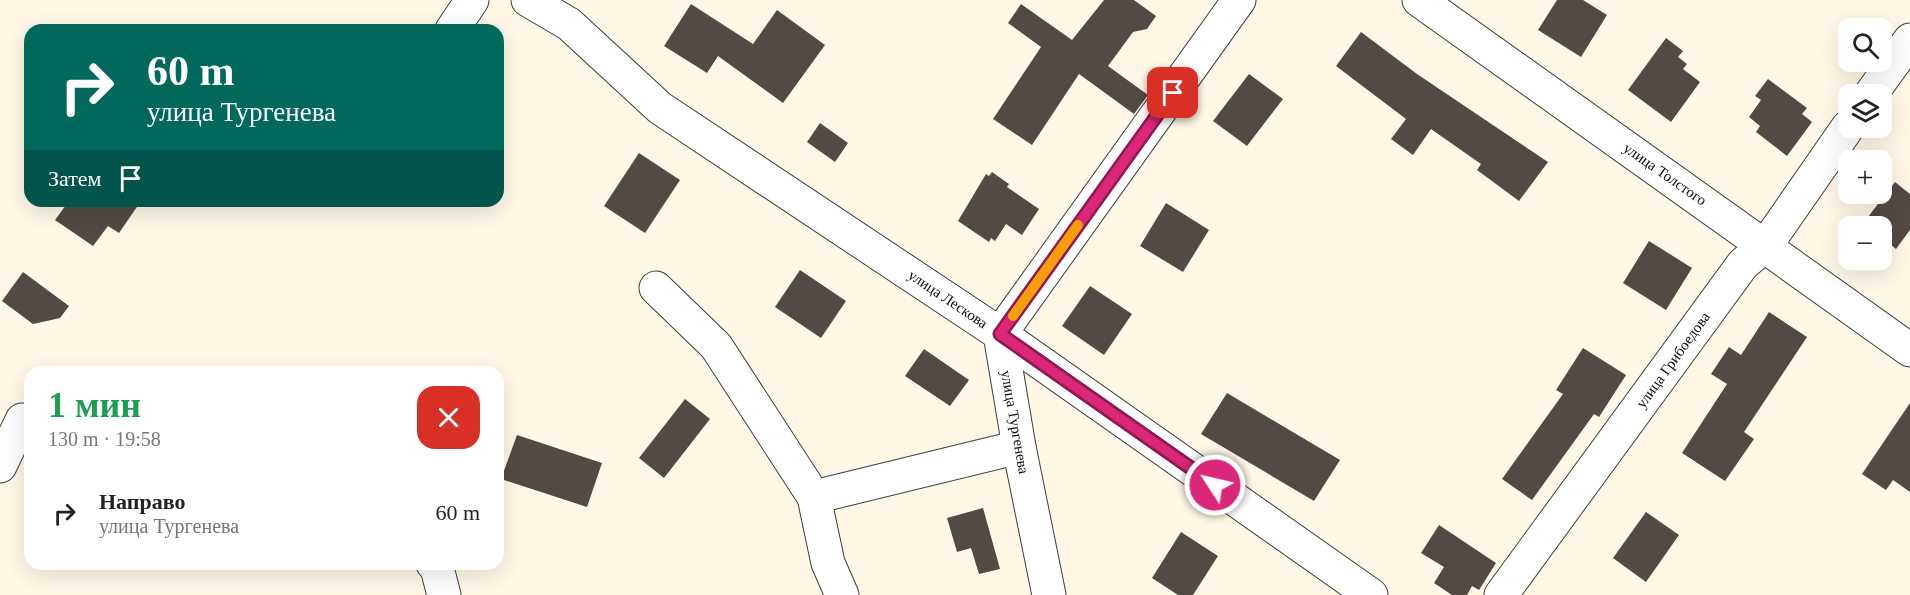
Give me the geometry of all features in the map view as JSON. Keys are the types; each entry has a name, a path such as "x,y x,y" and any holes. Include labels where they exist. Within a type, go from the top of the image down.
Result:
{"street":[{"path":"456,24 472,0"},
{"name":"улица Лескова","path":"528,0 569,24 660,108 1000,334 1371,595"},
{"path":"1000,334 1239,0"},
{"name":"улица Толстого","path":"1419,0 1766,245 1910,350"},
{"path":"1878,84 1910,40"},
{"name":"улица Грибоедова","path":"1501,595 1743,264 1766,245 1840,138"},
{"path":"656,288 716,346 814,497 828,563 842,595"},
{"name":"улица Тургенева","path":"1000,334 1019,447 1049,595"},
{"path":"0,466 17,415"},
{"path":"814,497 1019,447"},
{"path":"438,570 444,595"}],"building":[{"path":"1104,0 1134,0 1156,16 1147,29 1133,32 1108,66 1148,95 1134,114 1079,74 1032,145 993,119 1041,47 1008,23 1021,4 1072,40"},
{"path":"1557,0 1583,0 1607,15 1581,57 1538,30"},
{"path":"691,4 753,44 777,10 825,45 783,103 718,56 707,73 664,46"},
{"path":"1361,32 1417,74 1548,162 1519,201 1477,170 1481,164 1431,129 1413,155 1391,139 1406,119 1336,66"},
{"path":"1666,38 1683,51 1678,57 1687,64 1683,69 1700,82 1671,122 1628,90"},
{"path":"1249,74 1283,99 1247,146 1213,121"},
{"path":"1768,79 1807,108 1802,114 1812,122 1787,156 1756,132 1760,126 1749,117 1761,100 1755,96"},
{"path":"820,123 848,143 835,162 807,142"},
{"path":"639,153 680,180 645,233 604,206"},
{"path":"992,172 1009,184 1007,187 1039,209 1022,235 1006,224 995,241 991,238 989,242 958,221 986,174 989,176"},
{"path":"1895,182 1910,194 1910,230 1896,249 1892,246 1892,216 1869,216 1878,204 1892,204 1892,186"},
{"path":"1166,203 1209,230 1183,272 1140,246"},
{"path":"65,207 137,207 119,233 108,226 93,246 55,220"},
{"path":"1649,241 1692,268 1666,310 1623,283"},
{"path":"800,270 846,301 821,338 775,307"},
{"path":"23,272 69,306 60,318 33,324 2,301"},
{"path":"1090,286 1132,314 1104,355 1062,326"},
{"path":"1769,312 1807,337 1744,432 1754,439 1725,481 1682,453 1727,384 1711,374 1729,347 1741,355"},
{"path":"1583,348 1626,375 1599,417 1594,414 1532,500 1502,479 1563,394 1556,390"},
{"path":"924,349 969,380 950,406 905,376"},
{"path":"1227,393 1340,460 1314,501 1201,434"},
{"path":"685,399 710,419 664,478 639,458"},
{"path":"1910,403 1910,492 1893,480 1886,490 1862,474"},
{"path":"517,435 602,463 587,507 504,480 504,471"},
{"path":"983,508 1000,569 979,574 971,548 957,552 947,518"},
{"path":"1646,512 1679,535 1646,582 1613,558"},
{"path":"1439,525 1496,563 1479,590 1472,586 1467,595 1452,595 1434,583 1444,567 1421,553"},
{"path":"1181,532 1218,556 1193,595 1178,595 1152,578"}],"slow traffic":[{"path":"1013,316 1078,225"}],"route":[{"path":"1173,93 1000,334 1215,485"}]}
